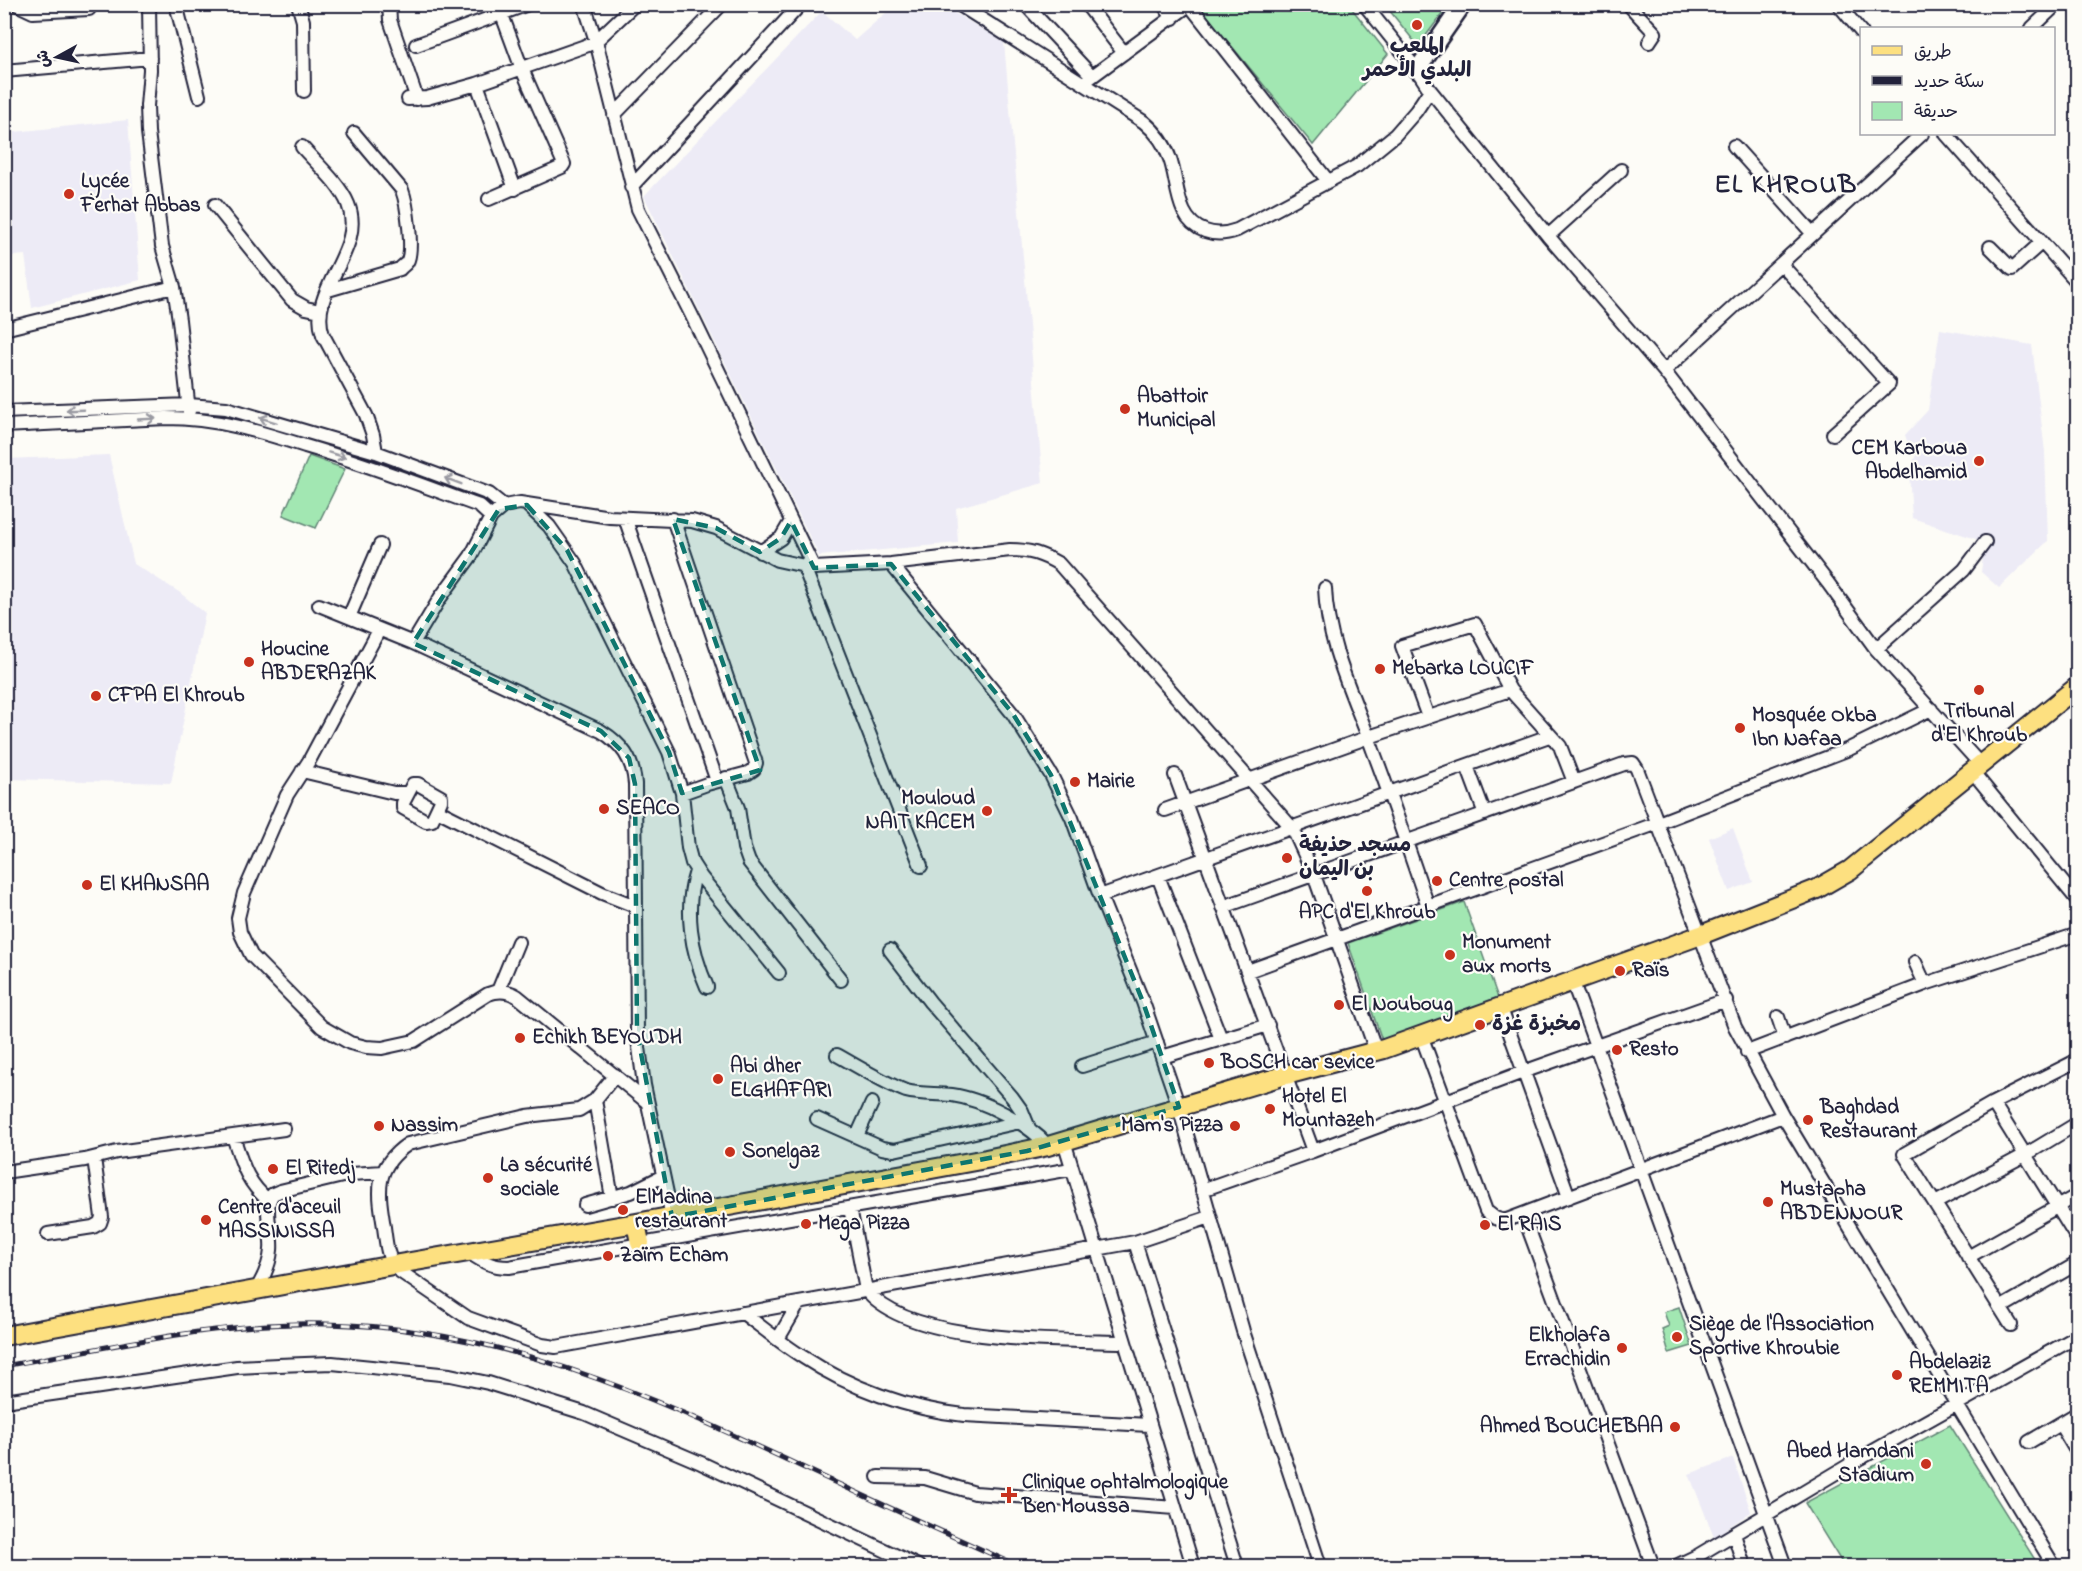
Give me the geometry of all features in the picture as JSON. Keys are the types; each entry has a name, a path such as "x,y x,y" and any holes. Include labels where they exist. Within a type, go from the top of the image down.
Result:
{"main road":[{"path":"4,1336 986,1160 1056,1144 1286,1075 1376,1051 1701,934 1817,889 1850,870 2078,686"},
{"path":"636,1223 640,1243"}],"street":[{"path":"16,4 33,12 89,9"},
{"path":"149,4 148,132 162,246 174,287 189,412"},
{"path":"176,4 199,96"},
{"path":"298,4 303,21 304,91"},
{"path":"389,4 390,20 413,99 477,84 596,41 635,4"},
{"path":"416,45 528,4"},
{"path":"584,4 596,41 631,187 641,215 791,521 921,866"},
{"path":"958,4 1088,79 1144,122 1160,138 1170,159 1183,211 1193,224 1206,231 1222,234 1237,230 1357,166 1383,146 1416,111 1430,90"},
{"path":"1025,4 1088,79"},
{"path":"1086,4 1124,53"},
{"path":"1163,4 1173,18"},
{"path":"1365,4 1430,90 1548,236 1664,372 1828,583 1876,649 1931,709 2075,893"},
{"path":"1416,70 1463,4"},
{"path":"1628,4 1655,33 1649,42"},
{"path":"1838,4 1860,31"},
{"path":"2033,27 2057,4"},
{"path":"614,115 722,5"},
{"path":"631,187 799,5"},
{"path":"1088,79 1189,5 1328,181"},
{"path":"489,199 562,167 564,164 522,69 502,15"},
{"path":"4,71 150,58"},
{"path":"477,84 514,189"},
{"path":"328,290 400,268 407,262 409,250 406,200 402,190 354,133"},
{"path":"1664,372 1921,135"},
{"path":"1947,135 2078,283"},
{"path":"1734,146 1813,234"},
{"path":"302,147 343,194 351,214 352,228 349,241 320,311 320,323 366,415 373,435 375,452"},
{"path":"1548,236 1621,170"},
{"path":"215,205 292,300 306,308 320,311"},
{"path":"1990,247 2012,269 2042,242"},
{"path":"1781,264 1889,384 1833,434"},
{"path":"4,329 174,287"},
{"path":"4,426 189,412 213,406 238,411 375,452 489,494 504,506"},
{"path":"4,412 189,412 365,464 478,506 491,517"},
{"path":"413,643 440,598 471,556 491,517 504,506 512,504 625,518 693,521 716,528 786,563 809,568 891,564 1010,550 1028,550 1044,555 1059,564 1293,829 1314,876 1376,1051"},
{"path":"527,505 549,526 574,563 669,752 682,793 688,848 696,871 779,973"},
{"path":"625,518 721,779 738,808 744,848 749,862 841,980"},
{"path":"673,519 756,759 751,771 682,793"},
{"path":"760,552 781,538 791,521"},
{"path":"1876,649 1964,570 1985,542"},
{"path":"350,617 380,545"},
{"path":"891,564 1027,734 1062,796 1143,1002 1179,1107 1243,1331 1320,1566"},
{"path":"1325,588 1330,635 1428,906"},
{"path":"319,605 413,643 601,731 622,747 634,771 635,784 637,1032 647,1102 672,1217"},
{"path":"1428,717 1402,646 1474,624 1510,690 1560,746 1574,782"},
{"path":"379,630 280,810 240,905 240,932 251,955 322,1027 343,1040 366,1047 390,1047 414,1041 488,994 508,991 647,1102"},
{"path":"1166,810 1368,737 1510,690"},
{"path":"1248,970 1658,823 1849,749 1931,709"},
{"path":"1100,896 1549,736"},
{"path":"1223,907 1624,764 1633,763 1747,1052 1783,1116 2054,1566"},
{"path":"1467,766 1485,814"},
{"path":"302,771 394,793 407,793"},
{"path":"1175,775 1248,970 1312,1151"},
{"path":"415,784 438,794 441,801 437,810 434,818 429,822 406,811 402,806 411,785 415,784"},
{"path":"437,810 602,893 635,906"},
{"path":"696,871 690,898 693,943 698,966 707,987"},
{"path":"1158,876 1221,1039"},
{"path":"1747,1052 1925,984 2078,934"},
{"path":"498,991 518,942"},
{"path":"890,950 930,1002 1017,1104 1024,1125"},
{"path":"1915,962 1925,984"},
{"path":"1572,980 1785,1566"},
{"path":"1202,1190 1726,1000"},
{"path":"1500,1006 1569,1197"},
{"path":"1778,1017 1785,1038"},
{"path":"1162,1057 1268,1025"},
{"path":"1421,1035 1486,1211 1504,1221 1783,1116"},
{"path":"1082,1066 1156,1042"},
{"path":"837,1055 906,1091 961,1096 1024,1125 1056,1144 1071,1168 1193,1566"},
{"path":"2011,1325 1904,1154 1993,1103 2078,1060"},
{"path":"615,1075 595,1100 579,1110 527,1116 408,1144 398,1151 382,1172 379,1197 387,1250 393,1265 401,1274 463,1316 542,1345 556,1347 1135,1242 1210,1218"},
{"path":"595,1100 612,1198"},
{"path":"857,1136 872,1103"},
{"path":"1993,1103 2078,1240"},
{"path":"817,1119 882,1148 900,1150 1024,1125"},
{"path":"1935,1203 2025,1155 2078,1123"},
{"path":"4,1172 94,1158 117,1152 284,1129"},
{"path":"233,1136 248,1179 269,1201"},
{"path":"48,1234 93,1227 100,1223 102,1217 94,1158"},
{"path":"470,1253 487,1264 509,1267 1071,1168"},
{"path":"256,1290 266,1272 271,1250 269,1201 273,1194 351,1174 382,1172"},
{"path":"585,1205 637,1189 663,1176"},
{"path":"1968,1257 2078,1195"},
{"path":"850,1208 866,1290 873,1299 887,1309 933,1327 1011,1337 1124,1342"},
{"path":"1523,1214 1653,1566"},
{"path":"1135,1242 1237,1566"},
{"path":"2000,1308 2078,1263"},
{"path":"778,1339 799,1303"},
{"path":"743,1313 803,1358 855,1385 939,1412 1149,1425"},
{"path":"1676,1566 1698,1561 1734,1534 1767,1514 2078,1336"},
{"path":"4,1401 237,1367 268,1365 332,1363 450,1375 488,1383 584,1413 701,1463 918,1566"},
{"path":"2029,1442 2078,1413"},
{"path":"2060,1424 2078,1454"},
{"path":"878,1477 925,1478 975,1493 1175,1508"},
{"path":"1734,1534 1744,1566"}],"highlighted area":[{"path":"527,505 567,550 669,752 682,793 760,770 673,519 716,528 760,552 781,538 791,521 814,568 891,564 1013,714 1051,775 1143,1002 1179,1107 1027,1151 672,1217 637,1032 635,784 629,758 601,731 413,643 499,509"}],"shaded area":[{"path":"896,4 941,5 1004,42 1043,483 956,508 958,543 819,556 644,196 822,11 855,40"},
{"name":"Lycée Ferhat Abbas","path":"128,120 140,280 32,308 25,255 5,257 5,133"},
{"name":"CEM Karboua Abdelhamid","path":"1940,329 2032,345 2045,452 2048,541 1999,588 1981,572 1985,542 1912,518 1909,471 1919,448 1908,444 1905,435 1928,410"},
{"name":"CFPA El Khroub","path":"109,455 134,564 179,592 205,613 171,783 5,779 5,459"},
{"path":"1733,828 1753,882 1729,891 1709,838"},
{"path":"1733,1458 1751,1512 1714,1537 1689,1474"}],"green space":[{"path":"1198,5 1349,5 1388,54 1313,145"},
{"name":"الملعب البلدي الأحمر","path":"1385,5 1449,5 1418,46"},
{"path":"309,456 345,469 316,528 283,515"},
{"path":"1464,902 1498,998 1382,1040 1348,943"},
{"name":"Siège de l'Association Sportive Khroubie","path":"1679,1307 1692,1346 1669,1353 1662,1329 1669,1326 1664,1312"},
{"name":"Abed Hamdani Stadium","path":"1950,1425 2039,1566 1844,1566 1805,1503"}],"railway":[{"path":"4,1366 165,1337 287,1324 391,1328 452,1338 571,1369 629,1390 743,1439 1018,1566"}],"place":[{"name":"الملعب البلدي الأحمر","path":"1417,25"},
{"name":"Lycée Ferhat Abbas","path":"69,194"},
{"name":"Abattoir Municipal","path":"1125,409"},
{"name":"CEM Karboua Abdelhamid","path":"1979,461"},
{"name":"Houcine ABDERAZAK","path":"249,662"},
{"name":"Mebarka LOUCIF","path":"1380,669"},
{"name":"Tribunal d'El Khroub","path":"1979,690"},
{"name":"CFPA El Khroub","path":"96,696"},
{"name":"Mosquée Okba Ibn Nafaa","path":"1740,728"},
{"name":"Mairie","path":"1075,782"},
{"name":"SEACO","path":"604,809"},
{"name":"Mouloud NAIT KACEM","path":"987,811"},
{"name":"مسجد حذيفة بن اليمان","path":"1287,858"},
{"name":"Centre postal","path":"1437,881"},
{"name":"El KHANSAA","path":"87,885"},
{"name":"APC d'El Khroub","path":"1367,891"},
{"name":"Monument aux morts","path":"1450,955"},
{"name":"Raïs","path":"1620,971"},
{"name":"El Nouboug","path":"1339,1005"},
{"name":"مخبزة غزة","path":"1480,1025"},
{"name":"Echikh BEYOUDH","path":"520,1038"},
{"name":"Resto","path":"1617,1050"},
{"name":"BOSCH car sevice","path":"1209,1063"},
{"name":"Abi dher ELGHAFARI","path":"718,1079"},
{"name":"Hotel El Mountazeh","path":"1270,1109"},
{"name":"Baghdad Restaurant","path":"1808,1120"},
{"name":"Nassim","path":"379,1126"},
{"name":"Mam's Pizza","path":"1235,1126"},
{"name":"Sonelgaz","path":"730,1152"},
{"name":"El Ritedj","path":"273,1169"},
{"name":"La sécurité sociale","path":"488,1178"},
{"name":"Mustapha ABDENNOUR","path":"1768,1202"},
{"name":"ElMadina restaurant","path":"623,1210"},
{"name":"Centre d'aceuil MASSINISSA","path":"206,1220"},
{"name":"Mega Pizza","path":"806,1224"},
{"name":"El RAIS","path":"1485,1225"},
{"name":"Zaïm Echam","path":"608,1256"},
{"name":"Siège de l'Association Sportive Khroubie","path":"1677,1337"},
{"name":"Elkholafa Errachidin","path":"1622,1348"},
{"name":"Abdelaziz REMMITA","path":"1897,1375"},
{"name":"Ahmed BOUCHEBAA","path":"1675,1427"},
{"name":"Abed Hamdani Stadium","path":"1926,1464"},
{"name":"Clinique ophtalmologique Ben Moussa","path":"1009,1495"}],"district":[{"name":"EL KHROUB","path":"1786,185"}]}
